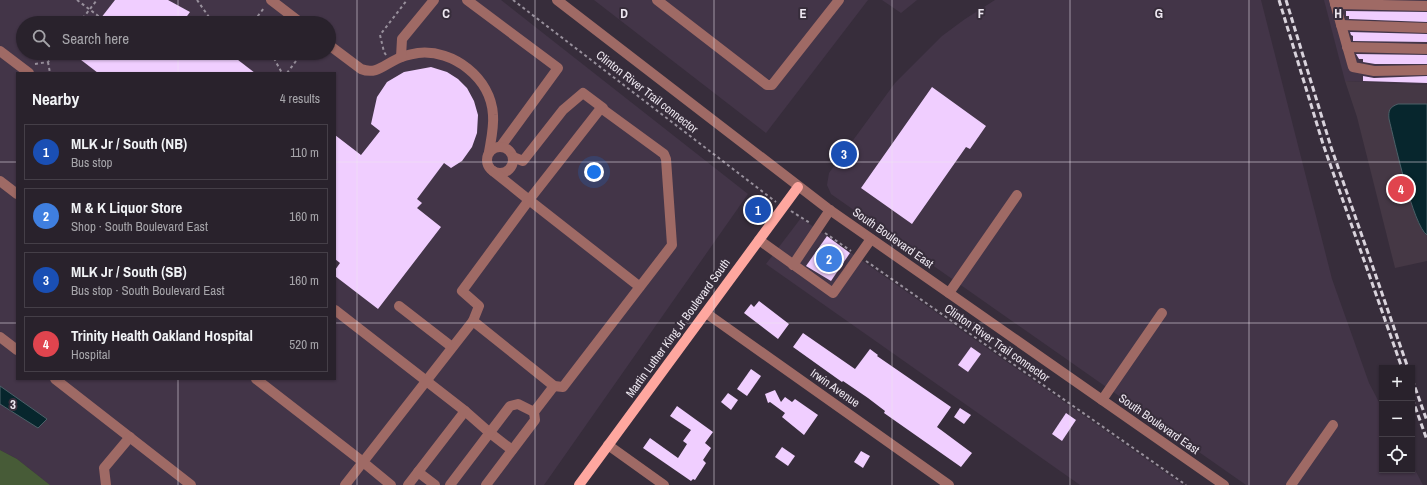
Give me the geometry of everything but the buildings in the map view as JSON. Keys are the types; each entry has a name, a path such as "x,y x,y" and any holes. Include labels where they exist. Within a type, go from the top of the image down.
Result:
{"main road":[{"name":"Martin Luther King Jr Boulevard South","path":"579,485 798,187"}],"street":[{"path":"401,58 402,39 434,0"},
{"path":"467,0 558,68 500,146"},
{"name":"South Boulevard East","path":"557,0 798,187 1224,485"},
{"path":"657,0 767,85 772,85 839,0"},
{"path":"269,2 290,16"},
{"path":"1427,6 1334,2 1353,67 1374,71 1427,70"},
{"path":"1341,25 1427,28"},
{"path":"1347,47 1427,49"},
{"path":"336,50 365,71 378,70 396,59 418,53 435,54 450,58 466,66 480,80 489,96 493,115 487,164 493,171 529,200 640,287"},
{"path":"0,51 30,69"},
{"path":"473,322 554,386 563,387 673,242 666,159 664,154 583,93 563,110 522,161 513,157 509,150 500,146 492,148 489,152"},
{"path":"345,485 473,322 479,306 462,292 462,290 599,109 603,108"},
{"path":"493,171 502,173 509,169 513,161 513,157"},
{"path":"0,181 16,193"},
{"path":"949,293 1017,195"},
{"path":"793,265 830,210"},
{"path":"759,240 833,292 871,238"},
{"path":"399,306 452,347"},
{"path":"336,311 465,411 512,450"},
{"name":"Irwin Avenue","path":"706,313 949,485"},
{"path":"1102,400 1162,313"},
{"path":"0,337 16,349"},
{"path":"55,380 191,485"},
{"path":"257,380 391,485"},
{"path":"486,485 535,420 534,412 554,386"},
{"path":"450,485 510,406 518,404 534,412"},
{"path":"408,485 465,411"},
{"path":"1291,485 1334,425"},
{"path":"106,485 104,468 130,437"},
{"path":"608,445 664,485"},
{"path":"418,472 435,485"}],"path":[{"path":"77,0 98,16"},
{"path":"84,16 97,0"},
{"path":"197,0 208,16"},
{"path":"388,57 384,52 380,35 407,0"},
{"name":"Clinton River Trail connector","path":"513,0 769,198"},
{"path":"258,16 269,2"},
{"path":"275,60 281,72"},
{"path":"287,72 296,60"},
{"path":"30,69 48,62 50,72"},
{"name":"Clinton River Trail connector","path":"799,215 1186,485"}],"shaded area":[{"path":"0,0 501,0 748,194 544,485 50,485 17,459 0,450"},
{"path":"594,0 868,0 766,133"},
{"path":"882,0 917,0 901,13"},
{"path":"995,0 1261,0 1332,279 1369,383 1379,402 1379,473 1415,473 1415,470 1423,485 1246,485 831,194 827,185 829,173 895,83 942,36"},
{"path":"1324,0 1427,0 1427,85 1345,81"},
{"path":"1345,81 1427,85 1427,261 1395,268 1357,117"},
{"path":"1398,104 1427,104 1427,235 1416,216 1410,200 1389,119 1390,109"},
{"path":"801,218 1183,485 1080,485 766,264"},
{"path":"0,386 47,419 38,428 0,404"}],"green space":[{"path":"0,450 17,459 50,485 0,485"}],"railway":[{"path":"1279,0 1323,144 1401,365"},
{"path":"1286,0 1331,147 1407,365"},
{"path":"1415,387 1427,421"},
{"path":"1413,401 1427,440"}],"place":[{"name":"MLK Jr / South (SB)","path":"844,154"},
{"name":"Trinity Health Oakland Hospital","path":"1401,189"},
{"name":"MLK Jr / South (NB)","path":"758,210"},
{"name":"M & K Liquor Store","path":"829,259"}]}
